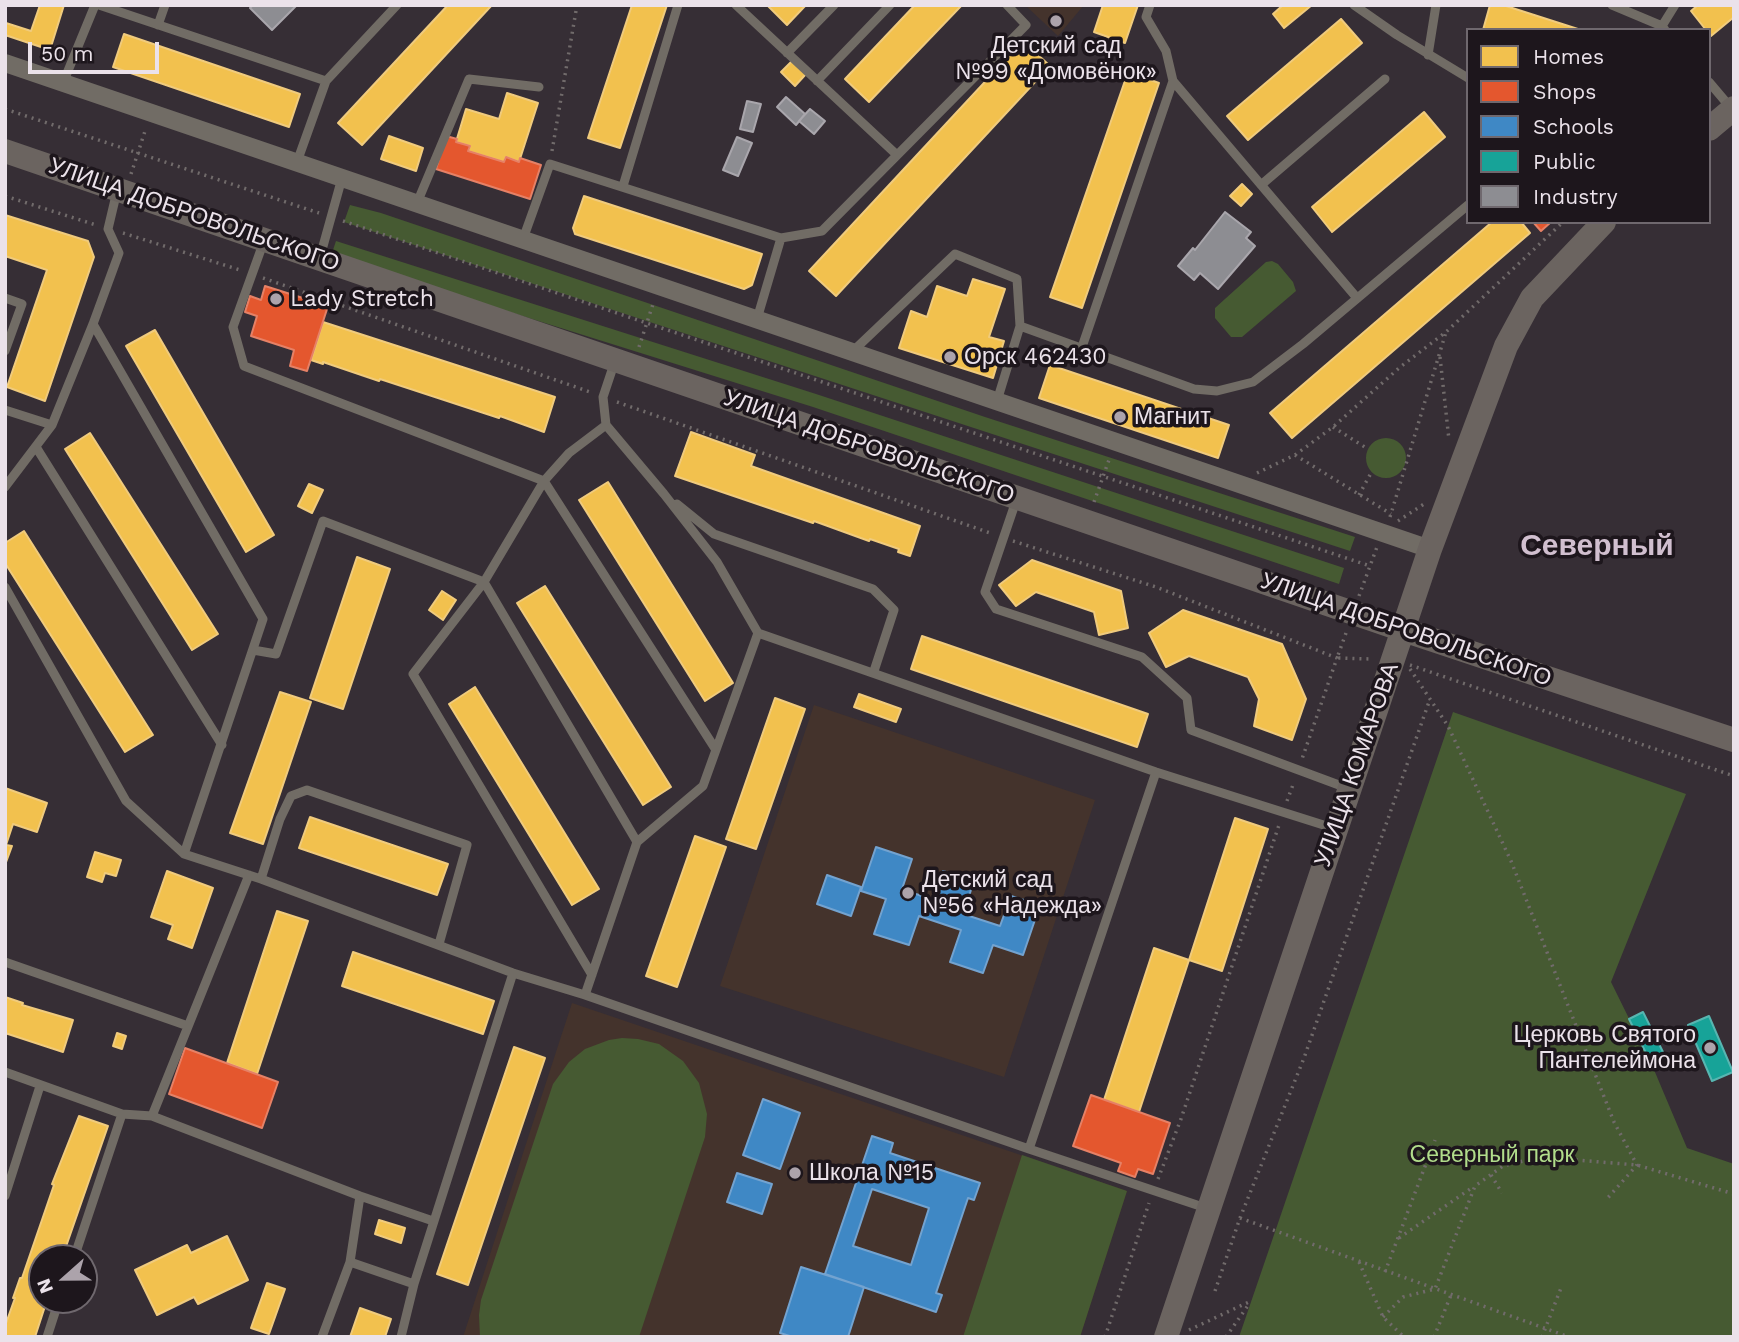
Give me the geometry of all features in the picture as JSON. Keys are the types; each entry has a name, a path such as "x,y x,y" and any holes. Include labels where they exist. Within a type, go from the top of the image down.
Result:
{"main road":[{"path":"1711,127 1733,108"},
{"name":"УЛИЦА ДОБРОВОЛЬСКОГО","path":"5,151 1404,630 1734,740"},
{"name":"УЛИЦА КОМАРОВА","path":"1177,1334 1210,1209 1335,828 1430,549 1506,346 1532,299 1602,224"}],"street":[{"path":"5,63 1430,549"}],"lane":[{"path":"63,83 97,5 326,81"},
{"path":"158,25 165,5"},
{"path":"297,162 326,81 397,5"},
{"path":"623,186 678,5"},
{"path":"736,5 897,155"},
{"path":"787,53 834,5"},
{"path":"817,81 890,5"},
{"path":"523,239 550,164 781,238 822,231 1026,25 1007,5"},
{"path":"1150,5 1146,17 1166,51 1173,81 1357,298"},
{"path":"1354,5 1428,55 1466,77"},
{"path":"1428,55 1436,5"},
{"path":"1612,5 1664,28 1675,5"},
{"path":"417,203 469,79 538,87"},
{"path":"1261,185 1385,79"},
{"path":"1082,347 1173,81"},
{"path":"1711,84 1733,108"},
{"path":"319,258 342,178"},
{"path":"5,487 52,425 93,324 118,253 108,229 121,190"},
{"path":"1020,326 1194,389 1217,391 1253,382 1466,207"},
{"path":"757,319 781,238"},
{"path":"265,240 233,327 244,366 544,481 716,750"},
{"path":"852,352 955,254 1017,279 1020,326 997,401"},
{"path":"5,298 22,304 5,351"},
{"path":"93,324 263,619 184,854"},
{"path":"624,363 603,397 606,425 717,562 758,633 874,671 1156,772 1335,828"},
{"path":"5,410 52,425"},
{"path":"592,975 414,674 484,582 544,481 569,453 606,425"},
{"path":"36,447 222,745"},
{"path":"664,494 715,534 873,589 894,610 874,671"},
{"path":"1017,497 985,592 996,609 1142,657 1187,698 1191,730 1349,788"},
{"path":"253,650 276,654 323,521 484,582 637,842"},
{"path":"5,587 126,801 184,854 261,878 513,973 585,995 1210,1209"},
{"path":"585,995 637,842 703,786 758,633"},
{"path":"1029,1149 1156,772"},
{"path":"261,878 280,818 291,796 307,790 467,845 439,944"},
{"path":"152,1116 249,875"},
{"path":"5,962 188,1026"},
{"path":"401,1337 433,1221 513,973"},
{"path":"5,1072 122,1114 152,1116 360,1196 433,1221"},
{"path":"5,1196 40,1086"},
{"path":"79,1244 122,1114"},
{"path":"323,1337 350,1262 360,1196"},
{"path":"350,1262 414,1284"},
{"path":"47,1337 54,1314"}],"path":[{"path":"550,164 577,5"},
{"path":"5,108 1370,566"},
{"path":"121,190 138,153 151,113"},
{"path":"5,196 252,274 1056,557 1156,587 1337,658 1393,659"},
{"path":"1236,483 1295,455 1332,427 1399,368 1446,332 1561,224"},
{"path":"624,363 646,323 659,286"},
{"path":"1382,532 1391,514 1446,332"},
{"path":"1439,354 1449,443"},
{"path":"1332,427 1368,449"},
{"path":"1088,522 1115,442"},
{"path":"1295,455 1391,514"},
{"path":"1359,495 1371,473"},
{"path":"1382,532 1431,499"},
{"path":"1105,1337 1337,658"},
{"path":"1637,1165 1614,1122 1511,861 1448,726 1407,664 1734,776"},
{"path":"1215,1292 1240,1218 1304,1058 1430,699"},
{"path":"1385,1272 1435,1140"},
{"path":"1398,1239 1503,1166 1540,1157 1637,1165 1734,1194"},
{"path":"1605,1201 1637,1165"},
{"path":"1491,1175 1502,1193"},
{"path":"1434,1289 1475,1186"},
{"path":"1240,1218 1569,1337"},
{"path":"1359,1262 1383,1317 1404,1337"},
{"path":"1542,1337 1561,1288"},
{"path":"1383,1317 1403,1297 1434,1289"},
{"path":"1434,1337 1451,1294"},
{"path":"1177,1334 1251,1301 1226,1337"}],"shaded area":[{"name":"Детский сад №99 «Домовёнок»","path":"1025,5 1084,5 1058,36"},
{"name":"Детский сад №56 «Надежда»","path":"814,705 1095,800 1004,1077 720,986"},
{"name":"Школа №15","path":"572,1003 1127,1191 1080,1337 463,1337"}],"green space":[{"path":"350,205 381,213 985,417 1355,537 1350,551 344,222"},
{"path":"336,241 816,394 1344,568 1339,584 813,407 331,256"},
{"path":"1266,262 1278,264 1293,282 1296,291 1242,337 1231,337 1215,318 1215,308"},
{"path":"1386,438 1394,439 1400,444 1405,450 1405,466 1400,472 1394,477 1386,478 1378,477 1372,472 1367,466 1366,458 1367,450 1372,444 1378,439"},
{"name":"Северный парк","path":"1453,712 1686,794 1611,982 1652,1065 1687,1148 1734,1164 1734,1337 1239,1337"},
{"path":"622,1038 659,1044 683,1061 699,1083 707,1114 705,1137 639,1337 480,1337 481,1300 553,1084 569,1062 585,1049"},
{"path":"1022,1155 1127,1191 1080,1337 963,1337"}],"building: Homes":[{"path":"40,5 64,5 50,50 5,35 6,23 31,31"},
{"path":"448,5 492,5 362,145 338,123"},
{"path":"632,5 667,5 620,148 588,138"},
{"path":"767,5 806,5 787,25"},
{"path":"915,5 962,5 869,102 845,79"},
{"path":"1103,5 1138,5 1125,43 1094,32"},
{"path":"1283,5 1312,5 1284,28 1273,14"},
{"path":"1490,5 1503,5 1575,28 1484,28"},
{"path":"1698,5 1734,5 1734,17 1711,36 1711,28 1704,28 1691,11"},
{"path":"1341,19 1362,43 1248,140 1227,116"},
{"path":"124,34 300,94 289,127 113,67"},
{"path":"1023,41 1050,66 836,296 809,271"},
{"path":"792,61 806,74 795,86 781,72"},
{"path":"1128,72 1159,83 1082,308 1050,297"},
{"path":"507,93 538,103 519,162 506,157 504,162 468,151 470,146 456,142 466,109 499,119"},
{"path":"1424,112 1445,137 1332,232 1312,207"},
{"path":"389,136 423,148 416,171 381,159"},
{"path":"1242,184 1252,194 1241,206 1230,196"},
{"path":"584,196 762,254 752,285 744,289 575,234 573,228"},
{"path":"5,215 88,241 94,257 45,401 7,387 47,270 5,256"},
{"path":"1490,224 1523,224 1530,233 1292,438 1270,413"},
{"path":"973,279 1005,289 989,337 1004,341 993,378 899,348 911,311 927,317 937,286 967,296"},
{"path":"323,322 555,397 544,432 500,416 499,418 380,379 379,381 311,360"},
{"path":"155,330 274,535 246,552 126,346"},
{"path":"1050,365 1229,425 1218,458 1039,398"},
{"path":"691,432 755,455 751,466 920,526 910,556 898,552 899,549 870,539 869,541 814,521 813,523 675,476"},
{"path":"90,433 218,634 192,650 65,449"},
{"path":"608,482 733,683 705,701 579,500"},
{"path":"309,484 323,490 312,513 298,506"},
{"path":"24,531 153,735 125,752 5,563 5,543"},
{"path":"357,557 390,569 343,709 310,698"},
{"path":"1032,560 1121,591 1128,628 1099,635 1094,612 1036,592 1016,606 999,585"},
{"path":"545,586 671,787 643,805 517,603"},
{"path":"442,591 456,600 443,620 429,610"},
{"path":"1183,610 1282,644 1306,699 1292,740 1254,726 1259,699 1248,677 1189,656 1166,667 1149,633"},
{"path":"922,636 1148,714 1137,747 911,669"},
{"path":"475,687 599,889 572,905 449,704"},
{"path":"280,692 311,702 263,844 230,833"},
{"path":"859,694 901,709 896,722 854,707"},
{"path":"775,698 805,709 756,849 726,839"},
{"path":"5,788 47,803 37,832 13,824 6,845 12,846 5,865"},
{"path":"310,817 448,864 437,895 299,848"},
{"path":"1235,818 1268,829 1222,971 1189,960"},
{"path":"695,836 726,847 677,987 646,976"},
{"path":"95,852 121,860 116,876 105,873 102,882 87,877"},
{"path":"167,871 213,888 192,948 168,939 173,925 151,917"},
{"path":"277,911 308,921 257,1074 227,1063"},
{"path":"1154,948 1189,960 1139,1112 1104,1100"},
{"path":"353,952 494,1001 483,1034 342,986"},
{"path":"5,997 23,1003 22,1005 73,1020 63,1052 5,1033"},
{"path":"117,1033 126,1036 122,1049 113,1046"},
{"path":"514,1047 545,1058 468,1285 437,1274"},
{"path":"79,1116 108,1126 67,1244 34,1244 54,1185 52,1184"},
{"path":"379,1220 405,1228 401,1243 375,1234"},
{"path":"227,1236 248,1280 198,1304 194,1297 157,1315 135,1270 187,1245 191,1253"},
{"path":"28,1261 28,1314 42,1314 35,1337 5,1337 5,1326 13,1298"},
{"path":"267,1283 285,1289 269,1334 251,1328"},
{"path":"360,1308 391,1319 385,1337 350,1337"}],"building: Shops":[{"path":"446,136 470,146 468,151 504,162 506,157 519,162 520,158 541,165 530,199 436,169"},
{"path":"1535,224 1549,224 1541,231"},
{"path":"265,286 328,306 307,371 290,366 294,350 251,336 257,316 245,312 250,296 261,300"},
{"path":"185,1048 278,1082 262,1128 169,1094"},
{"path":"1091,1095 1170,1123 1153,1174 1138,1169 1135,1177 1118,1171 1121,1163 1073,1146"}],"building: Schools":[{"path":"876,847 912,859 902,889 933,900 943,871 974,881 963,914 1000,926 1011,896 1040,905 1023,955 993,945 983,973 950,962 961,930 919,916 909,945 874,934 886,899 861,891"},
{"path":"827,875 861,887 851,916 817,904"},
{"path":"763,1099 800,1113 780,1169 743,1155"},
{"path":"872,1136 893,1143 890,1153 980,1183 974,1200 968,1198 936,1293 942,1295 936,1312 825,1274","holes":["872,1189 929,1208 911,1265 853,1246"]},
{"path":"737,1173 772,1184 762,1214 727,1202"},
{"path":"801,1267 864,1287 848,1337 793,1337 780,1333"}],"building: Public":[{"path":"1643,1012 1666,1058 1652,1065 1629,1019"},
{"name":"Церковь Святого Пантелеймона","path":"1709,1016 1733,1072 1712,1081 1688,1025"}],"building: Industry":[{"path":"253,5 297,5 272,30 250,8"},
{"path":"786,97 805,114 796,125 777,107"},
{"path":"747,101 761,104 753,132 740,129"},
{"path":"810,109 825,121 814,134 799,121"},
{"path":"737,137 752,143 738,176 723,170"},
{"path":"1225,212 1251,232 1246,238 1255,246 1218,289 1200,273 1194,280 1178,266 1193,248 1195,250"}],"place":[{"name":"Детский сад №99 «Домовёнок»","path":"1056,21"},
{"name":"Lady Stretch","path":"276,299"},
{"name":"Орск 462430","path":"950,357"},
{"name":"Магнит","path":"1120,417"},
{"name":"Детский сад №56 «Надежда»","path":"908,893"},
{"name":"Церковь Святого Пантелеймона","path":"1710,1048"},
{"name":"Школа №15","path":"795,1173"}],"district":[{"name":"Северный","path":"1597,546"}]}
